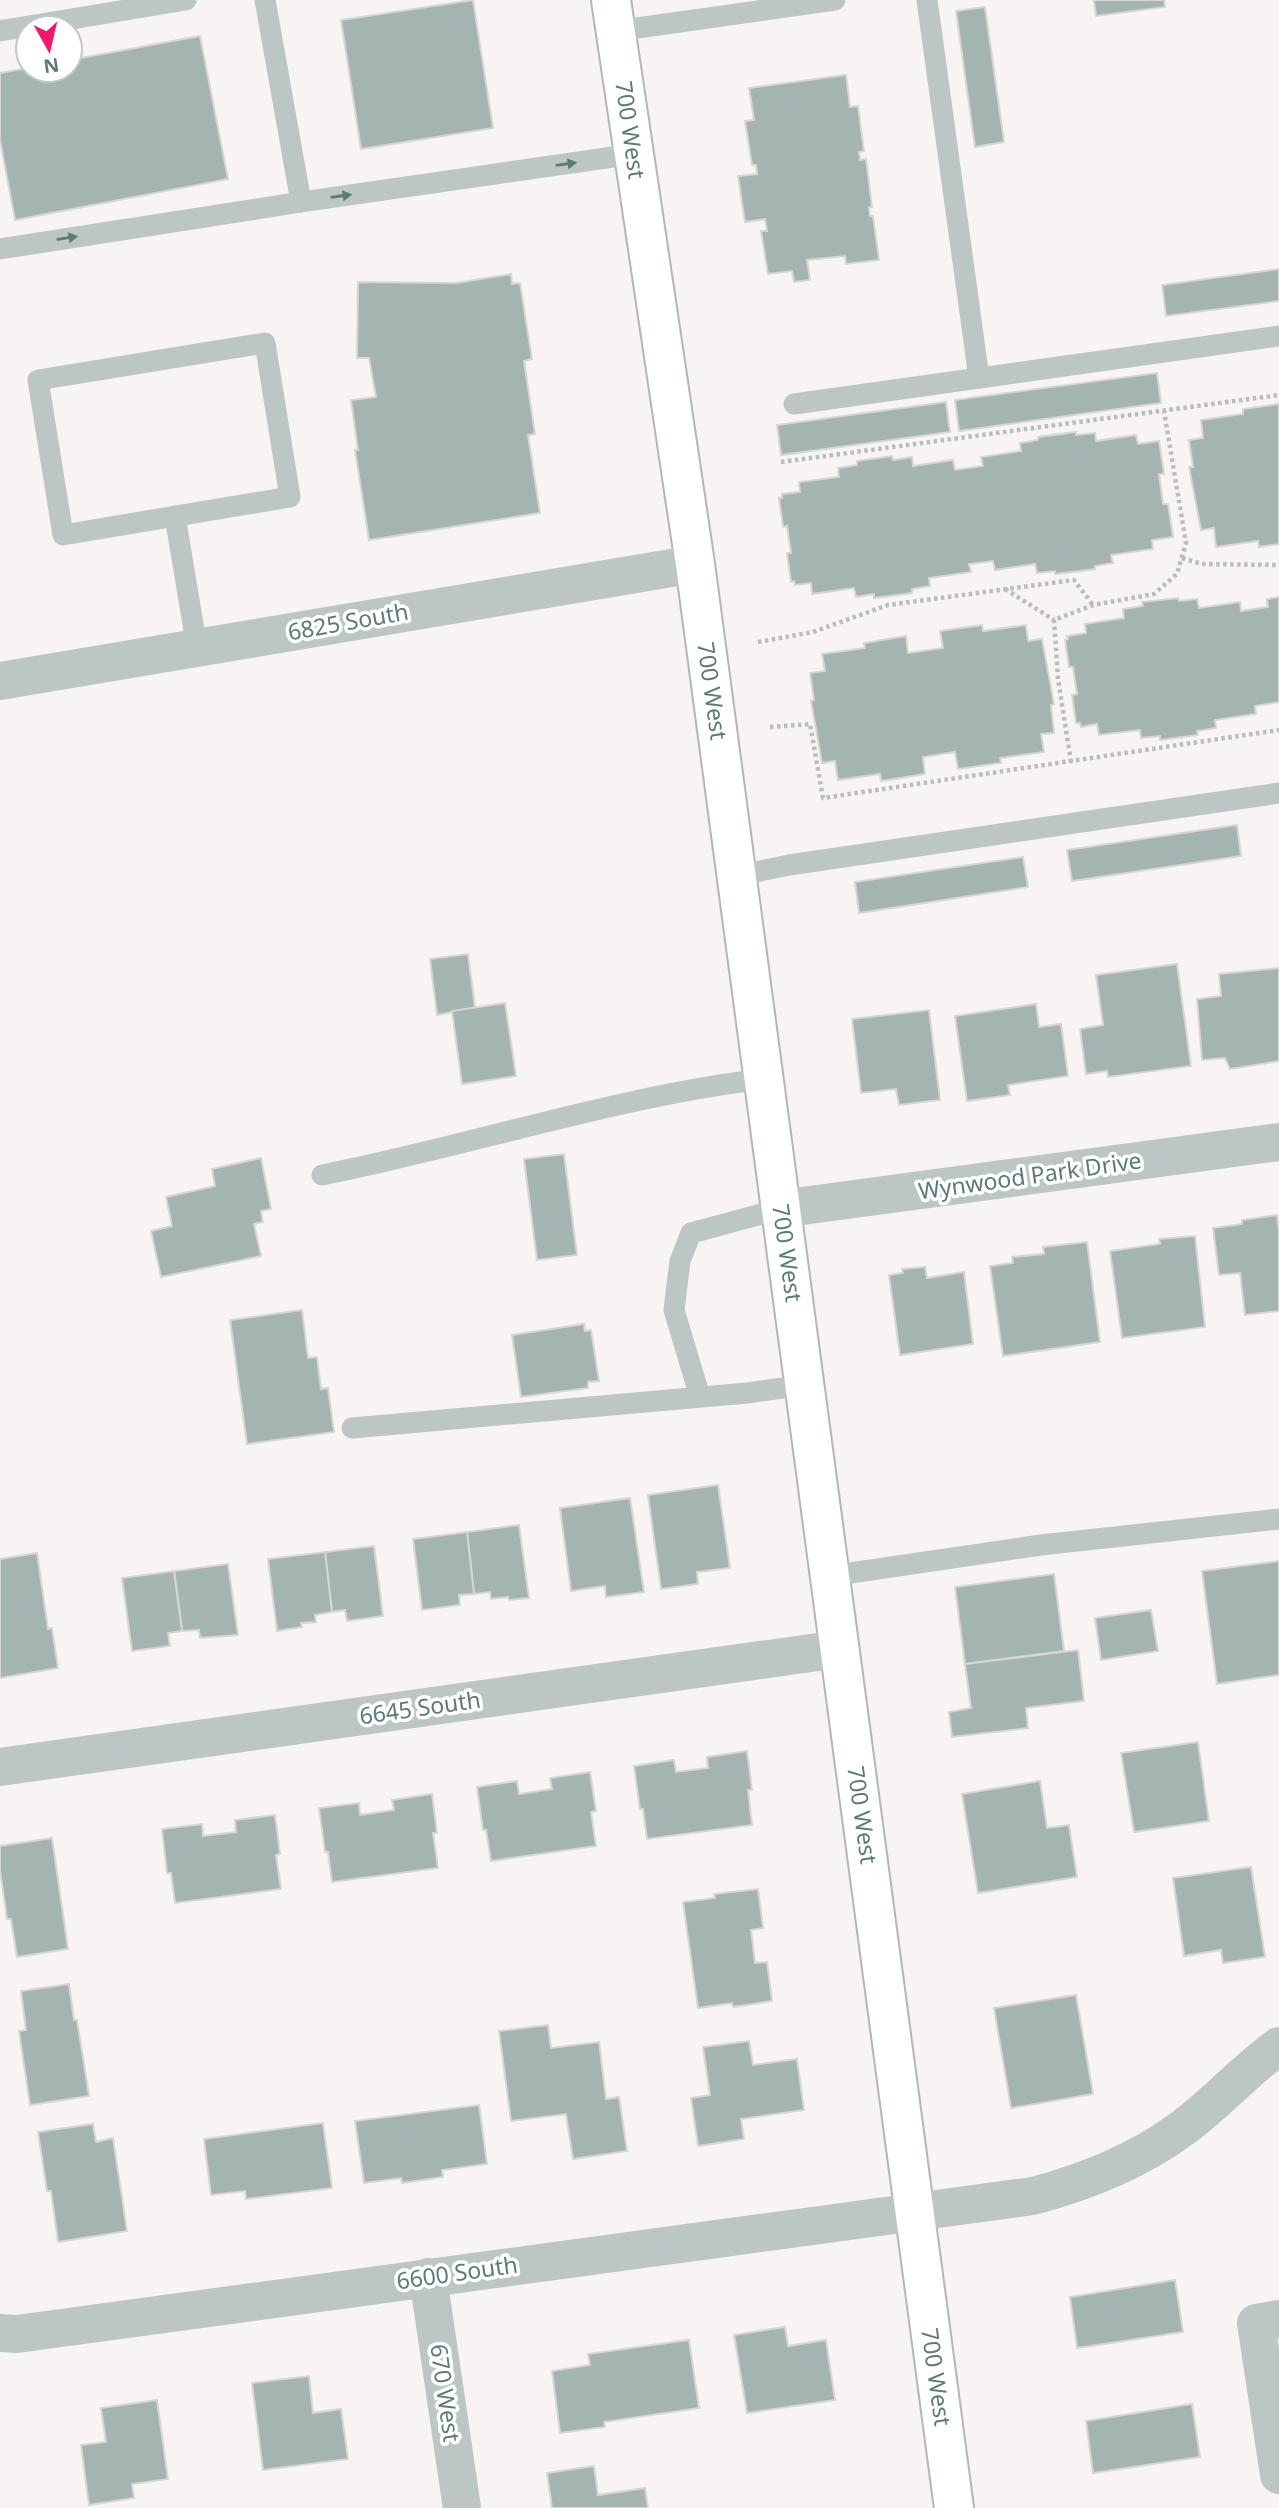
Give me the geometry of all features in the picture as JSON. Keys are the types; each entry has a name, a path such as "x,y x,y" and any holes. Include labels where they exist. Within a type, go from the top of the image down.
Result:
{"main road":[{"name":"700 West","path":"614,16 695,564 954,2508"}],"street":[{"name":"6825 South","path":"0,681 695,564"},
{"name":"Wynwood Park Drive","path":"780,1209 1279,1142"},
{"name":"6645 South","path":"0,1767 839,1649"},
{"name":"6600 South","path":"0,2333 17,2334 1033,2196 1067,2187 1122,2165 1181,2129 1279,2046"},
{"name":"670 West","path":"428,2277 462,2508"},
{"path":"1267,2321 1279,2475"}],"lane":[{"path":"0,31 186,0"},
{"path":"265,0 301,202"},
{"path":"614,16 835,0"},
{"path":"927,0 979,378"},
{"path":"0,249 634,154"},
{"path":"794,404 1279,336"},
{"path":"265,343 290,497 175,516 63,535 38,380 265,343"},
{"path":"175,516 197,648"},
{"path":"736,876 802,863 1279,793"},
{"path":"322,1175 390,1162 533,1125 705,1086 763,1079"},
{"path":"700,1397 674,1310 680,1261 691,1233 780,1209"},
{"path":"352,1428 804,1385"},
{"path":"830,1576 1041,1545 1279,1519"}],"path":[{"path":"781,462 1279,395"},
{"path":"1055,620 1093,605 1154,594 1177,574 1186,544 1164,411"},
{"path":"1182,558 1202,564 1279,565"},
{"path":"758,642 813,632 888,605 1074,580 1093,605"},
{"path":"1004,588 1055,620"},
{"path":"1055,620 1058,679 1071,762"},
{"path":"770,727 810,724 823,799 1279,730"}],"building":[{"path":"473,0 493,128 361,149 341,20"},
{"path":"1094,0 1164,0 1165,7 1096,16"},
{"path":"985,7 1004,142 975,147 956,11"},
{"path":"200,36 228,179 15,220 0,140 0,73 14,70 14,84 84,84 84,57"},
{"path":"846,75 850,107 858,106 864,151 859,152 860,160 866,159 872,207 869,207 870,216 873,216 879,260 846,264 845,256 807,260 810,280 794,282 792,271 768,274 761,231 767,231 765,219 745,222 738,176 757,174 756,165 752,165 745,121 754,120 749,88"},
{"path":"1279,269 1279,301 1166,316 1162,285"},
{"path":"511,274 512,284 520,283 532,359 524,361 535,434 528,435 540,513 369,540 355,450 358,450 351,400 376,397 369,358 357,358 358,282 456,283"},
{"path":"1157,373 1161,403 959,431 955,400"},
{"path":"946,402 950,432 781,455 777,425"},
{"path":"1279,404 1279,544 1259,547 1258,541 1216,547 1214,528 1201,530 1189,467 1193,467 1189,440 1203,438 1201,420 1243,414 1243,409"},
{"path":"1076,432 1076,435 1095,433 1096,441 1136,435 1138,444 1159,441 1164,474 1159,474 1163,504 1168,504 1173,537 1152,540 1153,549 1111,555 1113,563 1095,566 1095,569 1055,574 1055,571 1037,573 1035,564 995,570 993,561 969,564 971,572 929,578 930,586 912,589 912,593 874,598 874,594 856,597 854,588 812,594 811,583 795,585 794,581 791,582 787,553 791,553 787,526 783,527 779,498 782,498 782,494 800,492 799,482 839,477 838,468 857,465 857,461 892,456 893,460 912,457 913,466 953,460 955,470 983,466 981,457 1021,451 1020,443 1038,440 1038,437"},
{"path":"1279,597 1279,702 1255,706 1256,714 1215,720 1216,728 1197,731 1198,735 1160,740 1160,736 1141,738 1140,730 1099,735 1097,724 1081,727 1080,723 1076,723 1072,695 1077,694 1065,640 1068,639 1067,636 1086,633 1085,624 1124,618 1123,609 1143,606 1142,602 1197,599 1199,608 1240,602 1241,611 1268,607 1267,599"},
{"path":"982,625 983,631 1026,625 1028,641 1042,639 1054,704 1051,705 1054,733 1041,734 1044,752 1000,758 1001,763 958,769 955,752 923,757 925,774 881,781 880,774 838,780 835,761 822,763 811,701 814,700 810,673 825,671 822,654 865,648 864,643 906,636 908,653 943,648 940,631"},
{"path":"1237,825 1241,856 1072,881 1067,850"},
{"path":"1023,857 1028,887 859,913 855,882"},
{"path":"468,954 475,1008 437,1015 430,959"},
{"path":"1177,964 1191,1066 1108,1077 1107,1071 1086,1074 1080,1029 1103,1025 1096,975"},
{"path":"1279,968 1279,1061 1230,1069 1225,1058 1202,1060 1197,999 1221,996 1219,974"},
{"path":"505,1003 516,1076 462,1084 452,1011"},
{"path":"1036,1004 1039,1027 1061,1024 1068,1076 1008,1085 1010,1095 967,1101 955,1016"},
{"path":"929,1010 940,1100 899,1105 896,1089 861,1093 852,1019"},
{"path":"564,1154 577,1255 537,1260 524,1159"},
{"path":"261,1158 271,1209 261,1211 263,1222 254,1224 261,1256 161,1277 151,1231 172,1226 166,1197 215,1186 212,1169"},
{"path":"1277,1215 1279,1311 1245,1315 1240,1273 1219,1275 1213,1228"},
{"path":"1195,1236 1205,1327 1122,1338 1110,1251 1160,1244 1159,1239"},
{"path":"1087,1242 1100,1342 1003,1356 990,1266 1013,1263 1012,1257 1044,1254 1043,1247"},
{"path":"925,1267 927,1278 964,1272 973,1344 900,1355 889,1275 903,1273 902,1269"},
{"path":"302,1310 308,1358 317,1357 321,1389 328,1388 334,1432 247,1444 230,1320"},
{"path":"584,1324 585,1331 591,1330 599,1381 588,1382 588,1388 521,1397 512,1335"},
{"path":"718,1485 730,1568 697,1572 698,1584 661,1589 648,1495"},
{"path":"630,1498 644,1592 606,1597 605,1586 571,1591 560,1508"},
{"path":"519,1525 529,1598 491,1599 490,1592 474,1594 467,1532"},
{"path":"467,1532 474,1594 459,1595 460,1605 422,1610 413,1539"},
{"path":"374,1546 383,1616 347,1621 345,1610 332,1612 325,1552"},
{"path":"325,1552 332,1612 315,1615 316,1622 301,1623 302,1627 277,1631 268,1559"},
{"path":"37,1553 48,1629 52,1628 58,1668 0,1678 0,1559"},
{"path":"1279,1561 1279,1675 1217,1684 1202,1571"},
{"path":"228,1564 238,1635 200,1638 199,1630 182,1631 174,1571"},
{"path":"174,1571 182,1631 168,1633 170,1646 132,1651 122,1578"},
{"path":"1054,1574 1064,1651 965,1664 955,1587"},
{"path":"1151,1610 1158,1651 1101,1660 1095,1618"},
{"path":"1078,1650 1084,1701 1026,1708 1028,1728 952,1737 949,1712 971,1708 965,1664"},
{"path":"1198,1742 1209,1821 1134,1832 1121,1753"},
{"path":"747,1751 752,1790 748,1790 752,1825 647,1839 634,1766 674,1760 676,1772 708,1768 707,1757"},
{"path":"590,1772 596,1811 591,1812 596,1846 491,1861 477,1787 517,1781 519,1794 552,1789 550,1778"},
{"path":"1040,1781 1047,1828 1069,1825 1077,1877 978,1893 962,1794"},
{"path":"432,1794 437,1833 433,1833 438,1868 332,1882 319,1808 359,1803 360,1815 394,1810 392,1800"},
{"path":"275,1815 280,1854 276,1855 281,1889 175,1903 171,1873 167,1873 162,1829 202,1824 203,1836 236,1832 235,1820"},
{"path":"52,1838 68,1949 17,1957 11,1919 7,1919 0,1870 0,1846"},
{"path":"1251,1867 1265,1957 1223,1963 1221,1950 1184,1956 1173,1878"},
{"path":"758,1889 763,1928 751,1930 755,1963 767,1962 772,2001 733,2007 732,2003 698,2008 683,1902 715,1898 714,1894"},
{"path":"69,1984 89,2096 30,2105 19,2031 26,2030 21,1991"},
{"path":"1076,1995 1093,2094 1011,2108 994,2008"},
{"path":"548,2025 551,2048 599,2042 606,2099 619,2097 627,2151 573,2159 566,2114 511,2121 499,2031"},
{"path":"749,2041 753,2065 797,2059 804,2110 741,2119 744,2139 698,2146 691,2098 710,2095 703,2047"},
{"path":"479,2105 487,2164 442,2170 443,2177 402,2183 401,2178 364,2183 355,2121"},
{"path":"323,2123 332,2188 246,2199 245,2191 211,2195 204,2139"},
{"path":"93,2124 96,2142 113,2138 127,2231 58,2242 51,2191 47,2191 38,2132"},
{"path":"1175,2280 1183,2332 1077,2348 1070,2297"},
{"path":"785,2327 788,2346 826,2340 835,2400 747,2413 734,2335"},
{"path":"689,2340 699,2408 604,2422 605,2427 560,2433 552,2371 590,2365 588,2354"},
{"path":"309,2376 313,2413 341,2409 348,2459 263,2470 252,2383"},
{"path":"157,2400 168,2479 132,2484 134,2498 89,2505 81,2445 106,2442 101,2408"},
{"path":"1192,2404 1200,2457 1093,2473 1086,2421"},
{"path":"594,2466 598,2495 645,2488 648,2508 552,2508 547,2473"}]}
